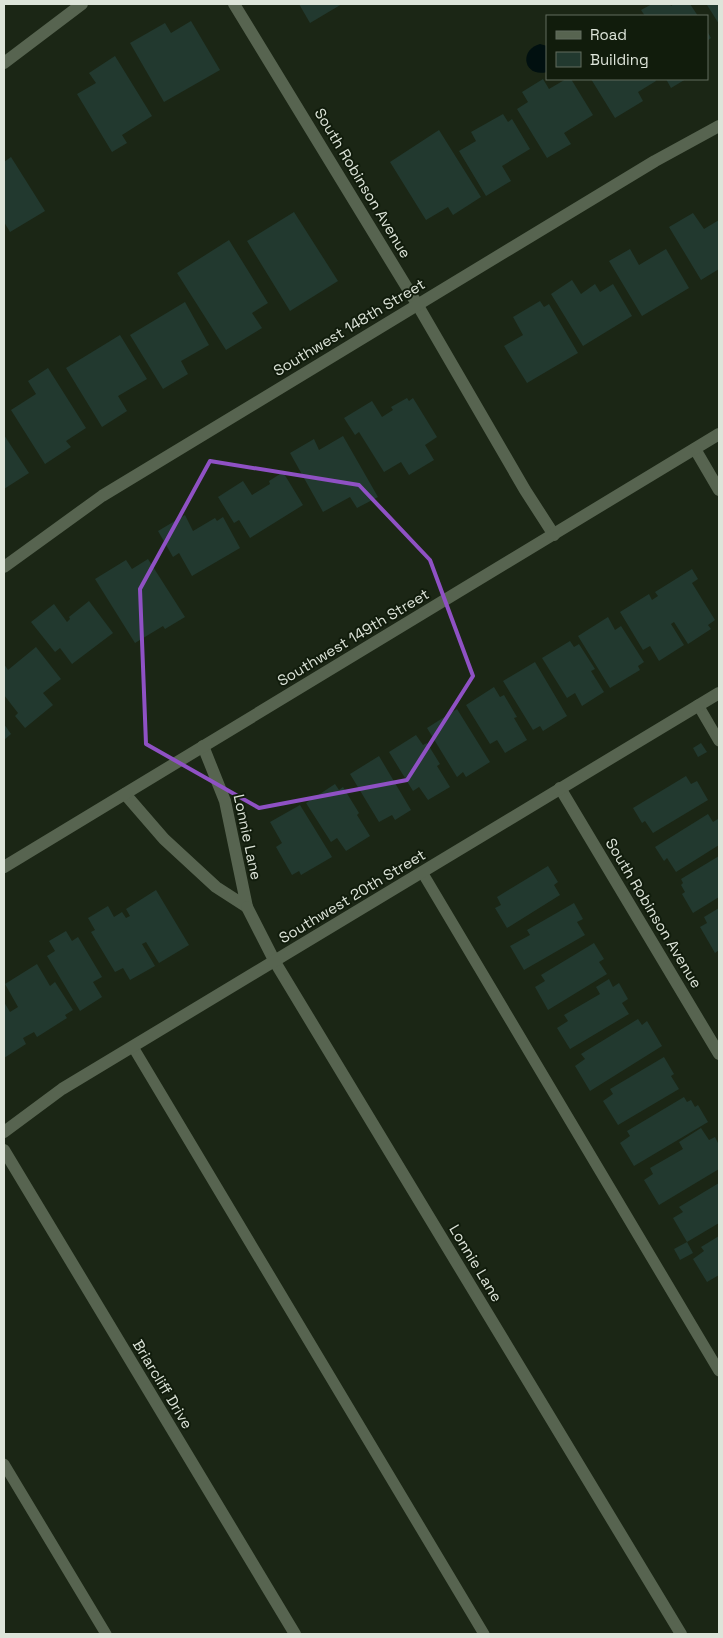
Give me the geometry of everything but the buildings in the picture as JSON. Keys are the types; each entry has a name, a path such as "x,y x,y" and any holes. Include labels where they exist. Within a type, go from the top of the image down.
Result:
{"street":[{"path":"4,63 82,4"},
{"name":"South Robinson Avenue","path":"234,4 417,304 554,535"},
{"name":"Southwest 148th Street","path":"4,566 102,496 655,161 719,126"},
{"name":"Southwest 149th Street","path":"4,867 719,434"},
{"path":"695,449 719,490"},
{"name":"Southwest 20th Street","path":"4,1132 62,1089 719,693"},
{"name":"Lonnie Lane","path":"204,746 225,801 247,907 274,962 681,1634"},
{"name":"South Robinson Avenue","path":"560,788 719,1054"},
{"name":"Lonnie Lane","path":"124,794 164,839 216,886 247,907"},
{"name":"Briarcliff Drive","path":"4,1150 295,1634"}],"lane":[{"path":"698,705 719,741"},
{"path":"422,872 719,1371"},
{"path":"133,1047 484,1634"},
{"path":"4,1464 106,1634"}],"highlighted area":[{"path":"210,461 359,485 430,560 473,676 407,780 259,808 146,744 140,589"}],"shaded area":[{"path":"540,44 546,46 546,72 539,73 529,67 526,57 533,47"}]}
